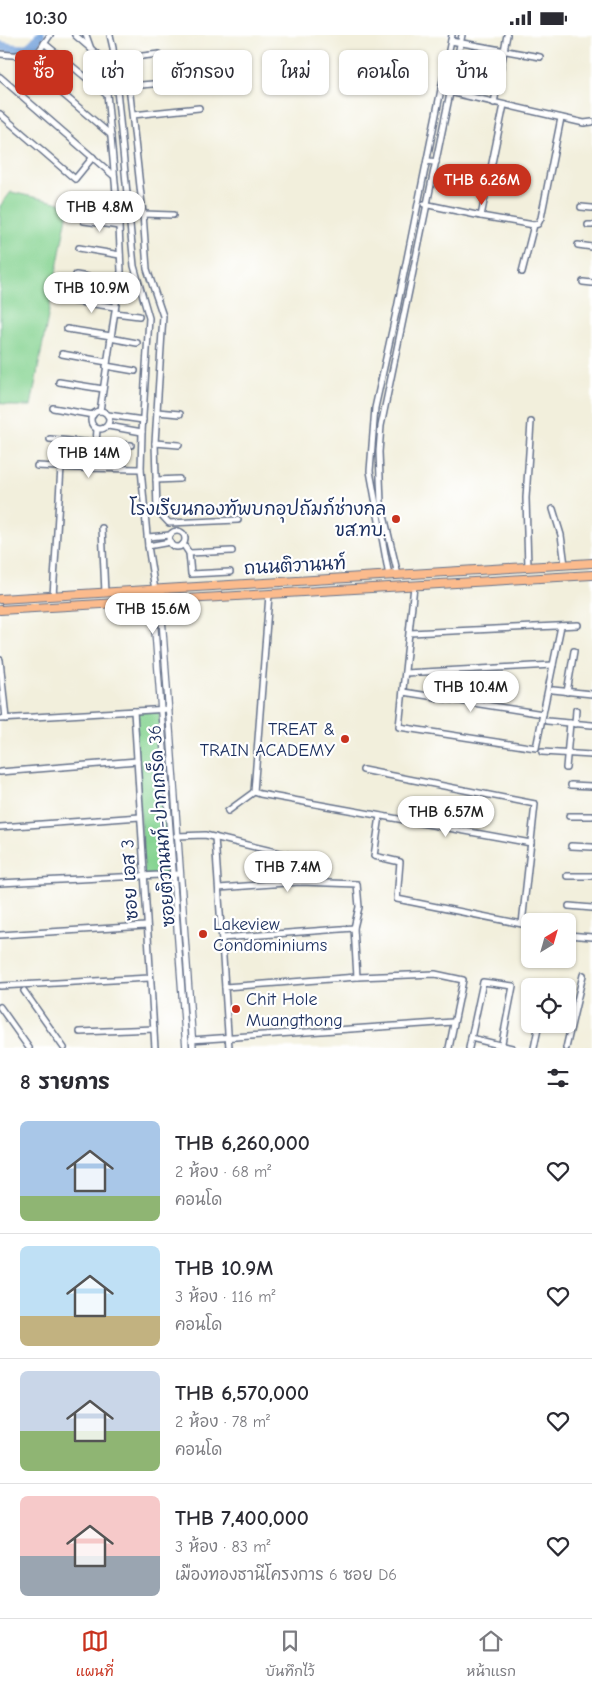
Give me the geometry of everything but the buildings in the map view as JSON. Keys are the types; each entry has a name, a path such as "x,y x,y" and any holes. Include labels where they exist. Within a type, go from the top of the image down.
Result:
{"main road":[{"name":"ถนนติวานนท์","path":"0,599 592,563"},
{"path":"400,575 401,587"},
{"name":"ถนนติวานนท์","path":"0,611 592,575"}],"street":[{"path":"40,50 50,35"},
{"path":"74,35 91,49"},
{"path":"86,35 91,49"},
{"path":"110,35 113,48 134,266 149,318 141,469 148,545 157,602"},
{"path":"459,50 462,35"},
{"path":"503,50 507,35"},
{"path":"452,38 460,43 498,50"},
{"path":"44,43 83,75"},
{"path":"506,51 540,57"},
{"path":"0,55 15,55"},
{"path":"0,77 114,175"},
{"path":"64,95 110,135"},
{"path":"100,411 119,282 120,255 107,95"},
{"path":"131,95 147,269 163,317 155,443 157,510 176,531 181,531 185,540 183,544"},
{"path":"389,576 370,471 375,408 440,95"},
{"path":"400,575 381,503 379,452 381,426 450,95"},
{"path":"459,95 584,123 592,122"},
{"path":"494,103 495,95"},
{"path":"481,217 504,105"},
{"path":"133,115 199,108"},
{"path":"0,114 75,179 92,157"},
{"path":"419,203 481,217 538,224 561,118"},
{"path":"427,161 436,162"},
{"path":"581,207 592,208"},
{"path":"143,214 173,215"},
{"path":"84,221 119,226"},
{"path":"522,272 534,225"},
{"path":"578,245 592,247"},
{"path":"79,248 120,255"},
{"path":"76,275 119,282"},
{"path":"584,282 592,283"},
{"path":"72,301 139,317"},
{"path":"67,329 138,343"},
{"path":"62,354 135,371"},
{"path":"59,382 103,389"},
{"path":"53,408 93,415 100,411"},
{"path":"100,411 108,415 143,420"},
{"path":"157,412 180,414"},
{"path":"93,415 91,423 97,429 103,429 108,426 142,432"},
{"path":"108,415 110,421 108,426"},
{"path":"528,567 526,499 531,422"},
{"path":"96,444 97,429"},
{"path":"50,439 96,444 131,445"},
{"path":"155,443 179,445"},
{"path":"37,466 141,469"},
{"path":"53,596 61,467"},
{"path":"156,480 179,479"},
{"path":"553,509 561,535 565,565"},
{"path":"169,523 238,521"},
{"path":"102,528 106,593"},
{"path":"148,537 170,535 176,531"},
{"path":"170,535 170,542"},
{"path":"148,545 170,542 176,546 183,544"},
{"path":"183,544 189,553 191,574 230,572"},
{"path":"189,553 232,551"},
{"path":"414,586 399,727 536,748 561,626"},
{"path":"254,792 269,595"},
{"name":"ซอยติวานนท์-ปากเกร็ด 36","path":"157,602 166,666 170,836 186,1048"},
{"name":"ซอยติวานนท์-ปากเกร็ด 36","path":"157,602 158,667 166,709 193,1048"},
{"path":"410,633 578,625"},
{"path":"567,693 574,651"},
{"path":"0,660 3,719 166,709"},
{"path":"405,673 553,665"},
{"path":"158,667 166,666"},
{"path":"553,690 567,693 592,694"},
{"path":"403,692 543,715"},
{"path":"566,768 576,710"},
{"name":"ซอย เอส 3","path":"134,711 155,1048"},
{"path":"548,721 592,725"},
{"path":"542,752 592,755"},
{"path":"0,772 137,761"},
{"path":"363,770 535,804 522,924 396,899 400,862 374,856 380,816"},
{"path":"571,785 592,787"},
{"path":"228,811 254,792 531,843"},
{"path":"569,816 592,816"},
{"path":"0,827 140,817"},
{"path":"170,836 205,835 297,857 300,882"},
{"path":"215,837 229,1048"},
{"path":"571,846 592,847"},
{"path":"0,883 180,874"},
{"path":"568,876 592,876"},
{"path":"219,888 300,882 357,884 359,907 354,928 357,977"},
{"path":"569,907 592,908"},
{"path":"0,935 146,926"},
{"path":"222,937 354,928"},
{"path":"576,936 592,937"},
{"path":"225,987 357,977 435,974 463,980 453,1021 449,1048"},
{"path":"566,1048 583,975"},
{"path":"0,986 150,978"},
{"path":"469,1048 483,982 513,986 501,1047"},
{"path":"24,991 64,1048"},
{"path":"0,1007 29,1048"},
{"path":"185,1041 453,1021"},
{"path":"80,1032 154,1029"},
{"path":"534,1048 537,1033"},
{"path":"471,1038 501,1047 512,1048"}],"green space":[{"path":"11,192 69,205 31,406 13,406 0,403 0,206"},
{"path":"159,710 170,874 144,875 134,711"}],"waterway":[{"path":"0,46 18,49 28,48 40,35"}],"place":[{"name":"โรงเรียนกองทัพบกอุปถัมภ์ช่างกล ขส.ทบ.","path":"396,519"},
{"name":"TREAT & TRAIN ACADEMY","path":"345,739"},
{"name":"Lakeview Condominiums","path":"203,934"},
{"name":"Chit Hole Muangthong","path":"236,1009"}]}
